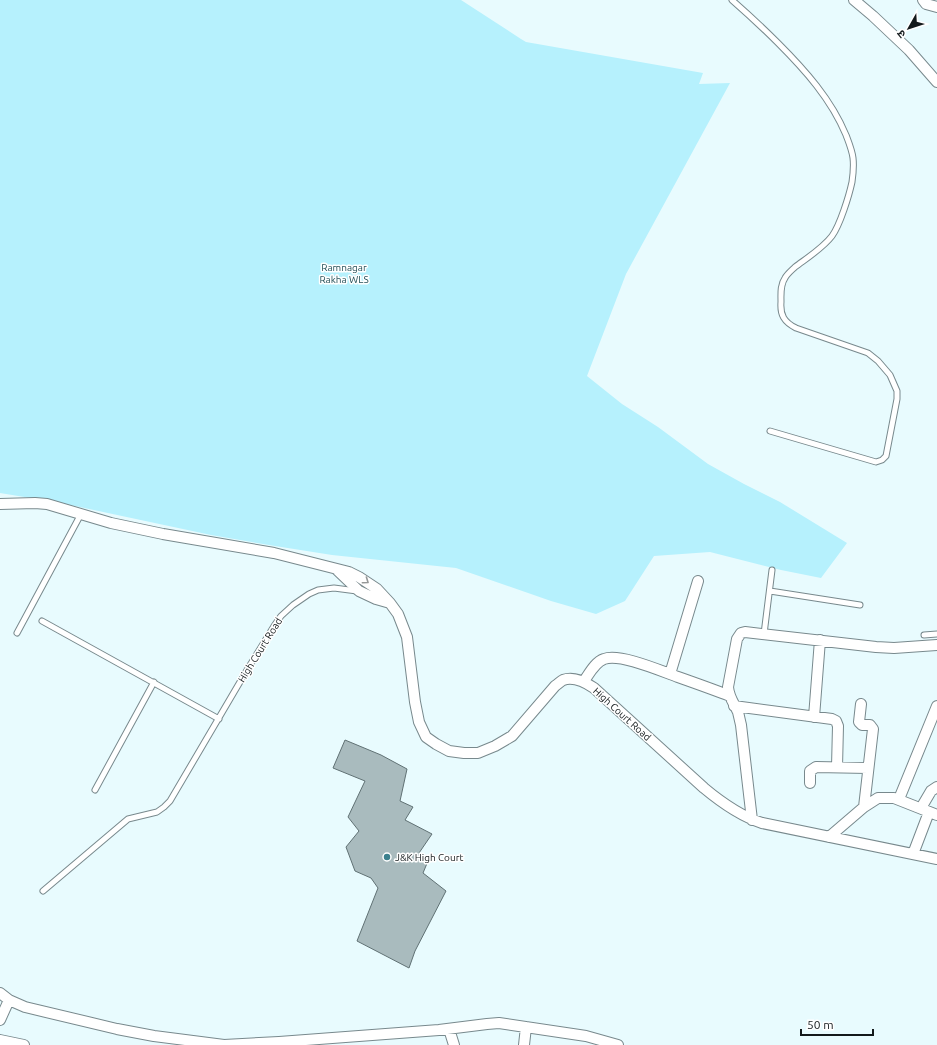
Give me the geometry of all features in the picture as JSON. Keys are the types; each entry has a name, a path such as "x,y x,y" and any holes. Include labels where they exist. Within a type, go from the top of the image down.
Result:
{"street":[{"path":"854,0 909,50 937,82"},
{"path":"923,0 926,4 937,7"},
{"name":"High Court Road","path":"0,504 47,504 111,523 163,534 274,553 349,572 359,577 377,589 398,614 407,637 419,722 426,737 449,751 464,753 478,752 496,746 512,736 555,686 564,680 573,679 584,681 594,688 722,803 752,820 937,859"},
{"path":"336,569 360,591 376,599 390,603"},
{"path":"670,674 698,581"},
{"path":"752,820 741,725 738,712 730,696 728,687 737,639 741,633 746,632 876,647 894,648 937,645"},
{"path":"814,717 820,640"},
{"path":"584,681 595,665 604,659 618,658 670,674 730,696"},
{"path":"861,704 859,722 862,725 870,725 873,729 864,807"},
{"path":"734,706 832,719 836,721 838,726 837,767"},
{"path":"899,799 937,706"},
{"path":"810,783 810,771 813,768 868,768"},
{"path":"913,854 929,812 932,791 937,787"},
{"path":"829,837 864,807 878,798 899,799 929,812"},
{"path":"0,993 9,1000 25,1007 134,1033 224,1045 287,1042 449,1029 499,1023 586,1036 614,1044"},
{"path":"0,1020 9,1000"},
{"path":"521,1026 524,1045"},
{"path":"449,1029 454,1045"},
{"path":"0,1040 24,1045"}],"lane":[{"path":"732,0 803,68 836,115 850,145 853,158 852,182 838,227 828,242 797,266 785,278 782,285 780,308 782,314 785,320 796,328 868,353 888,372 897,391 897,399 886,456 882,460 876,462 770,431"},
{"path":"17,634 81,514"},
{"path":"764,634 772,570"},
{"name":"High Court Road","path":"43,891 128,819 157,812 170,801 247,670 281,616 293,605 309,594 318,590 334,588 360,591"},
{"path":"770,591 860,605"},
{"path":"42,621 220,718"},
{"path":"924,635 937,634"},
{"path":"95,790 154,682"}],"green space":[{"name":"Ramnagar Rakha WLS","path":"0,0 461,0 526,42 703,73 699,84 730,83 626,274 587,376 622,404 658,427 708,464 780,502 847,543 821,578 781,570 710,552 654,556 625,601 596,614 551,601 456,568 332,555 275,546 211,535 61,503 0,493"}],"building":[{"name":"J&K High Court","path":"345,740 381,755 407,769 400,801 413,807 405,820 432,834 419,853 428,861 423,873 446,891 415,951 409,968 357,941 378,888 371,878 355,871 346,847 359,831 348,817 365,781 333,768"}],"place":[{"name":"J&K High Court","path":"387,857"}]}
